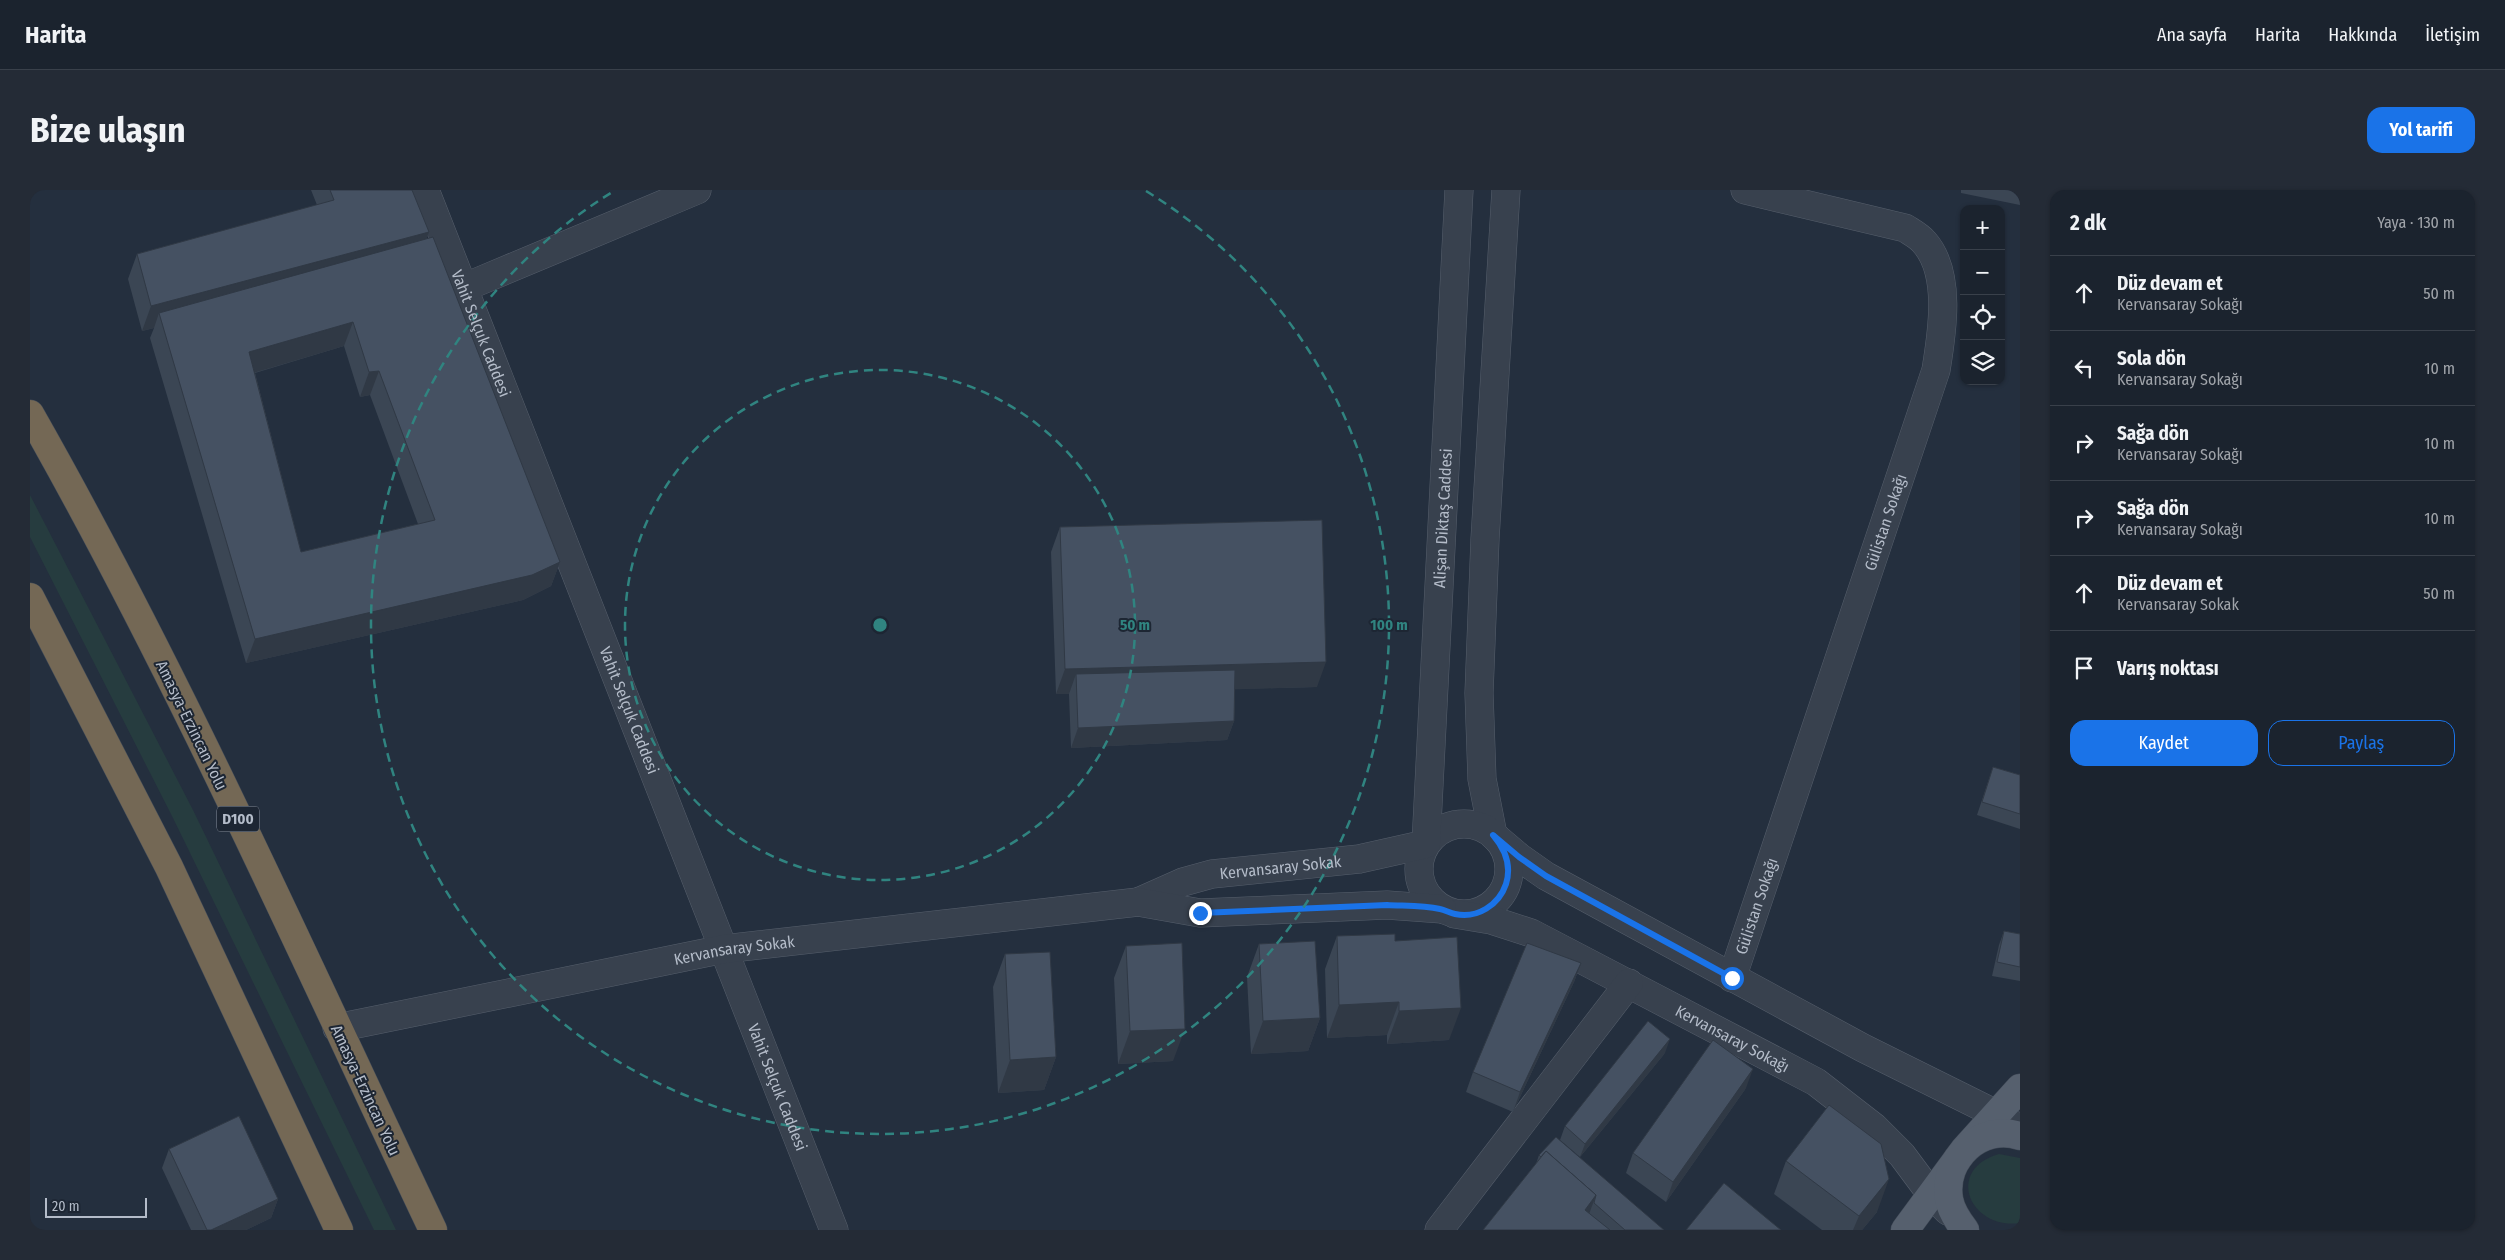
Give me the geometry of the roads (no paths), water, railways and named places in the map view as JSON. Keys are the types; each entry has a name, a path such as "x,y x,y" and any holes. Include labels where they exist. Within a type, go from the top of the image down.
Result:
{"highway":[{"name":"Amasya-Erzincan Yolu","path":"30,414 120,577 254,852 433,1230"},
{"path":"30,596 169,867 339,1230"}],"main road":[{"path":"1905,1230 1964,1150 2020,1088"},
{"path":"1965,1230 1955,1216 1949,1199 1949,1181 1954,1164 1964,1150 1979,1139 1996,1134 2020,1136"}],"street":[{"name":"Vahit Selçuk Caddesi","path":"425,190 834,1230"},
{"path":"464,288 697,190"},
{"name":"Alişan Diktaş Caddesi","path":"1426,844 1459,190"},
{"path":"1506,190 1484,539 1479,693 1482,779 1493,835 1502,846 1508,860 1509,876 1504,890 1496,902 1484,910 1470,914 1448,911 1430,900 1420,880 1420,858 1426,844 1437,833 1450,826 1465,824 1480,827 1493,835 1546,876 1864,1048 1996,1114 2020,1130"},
{"name":"Gülistan Sokağı","path":"1732,978 1936,370 1942,328 1942,294 1936,263 1924,242 1905,228 1744,190"},
{"name":"Kervansaray Sokak","path":"1138,902 1183,882 1212,874 1359,860 1426,844"},
{"name":"Kervansaray Sokak","path":"337,1028 724,949 1138,902 1209,913 1387,905 1448,911"},
{"name":"Kervansaray Sokağı","path":"1448,911 1500,922 1531,933 1816,1082 1874,1127 1902,1155 1931,1194 1965,1230"},
{"path":"1439,1230 1629,983"}]}
